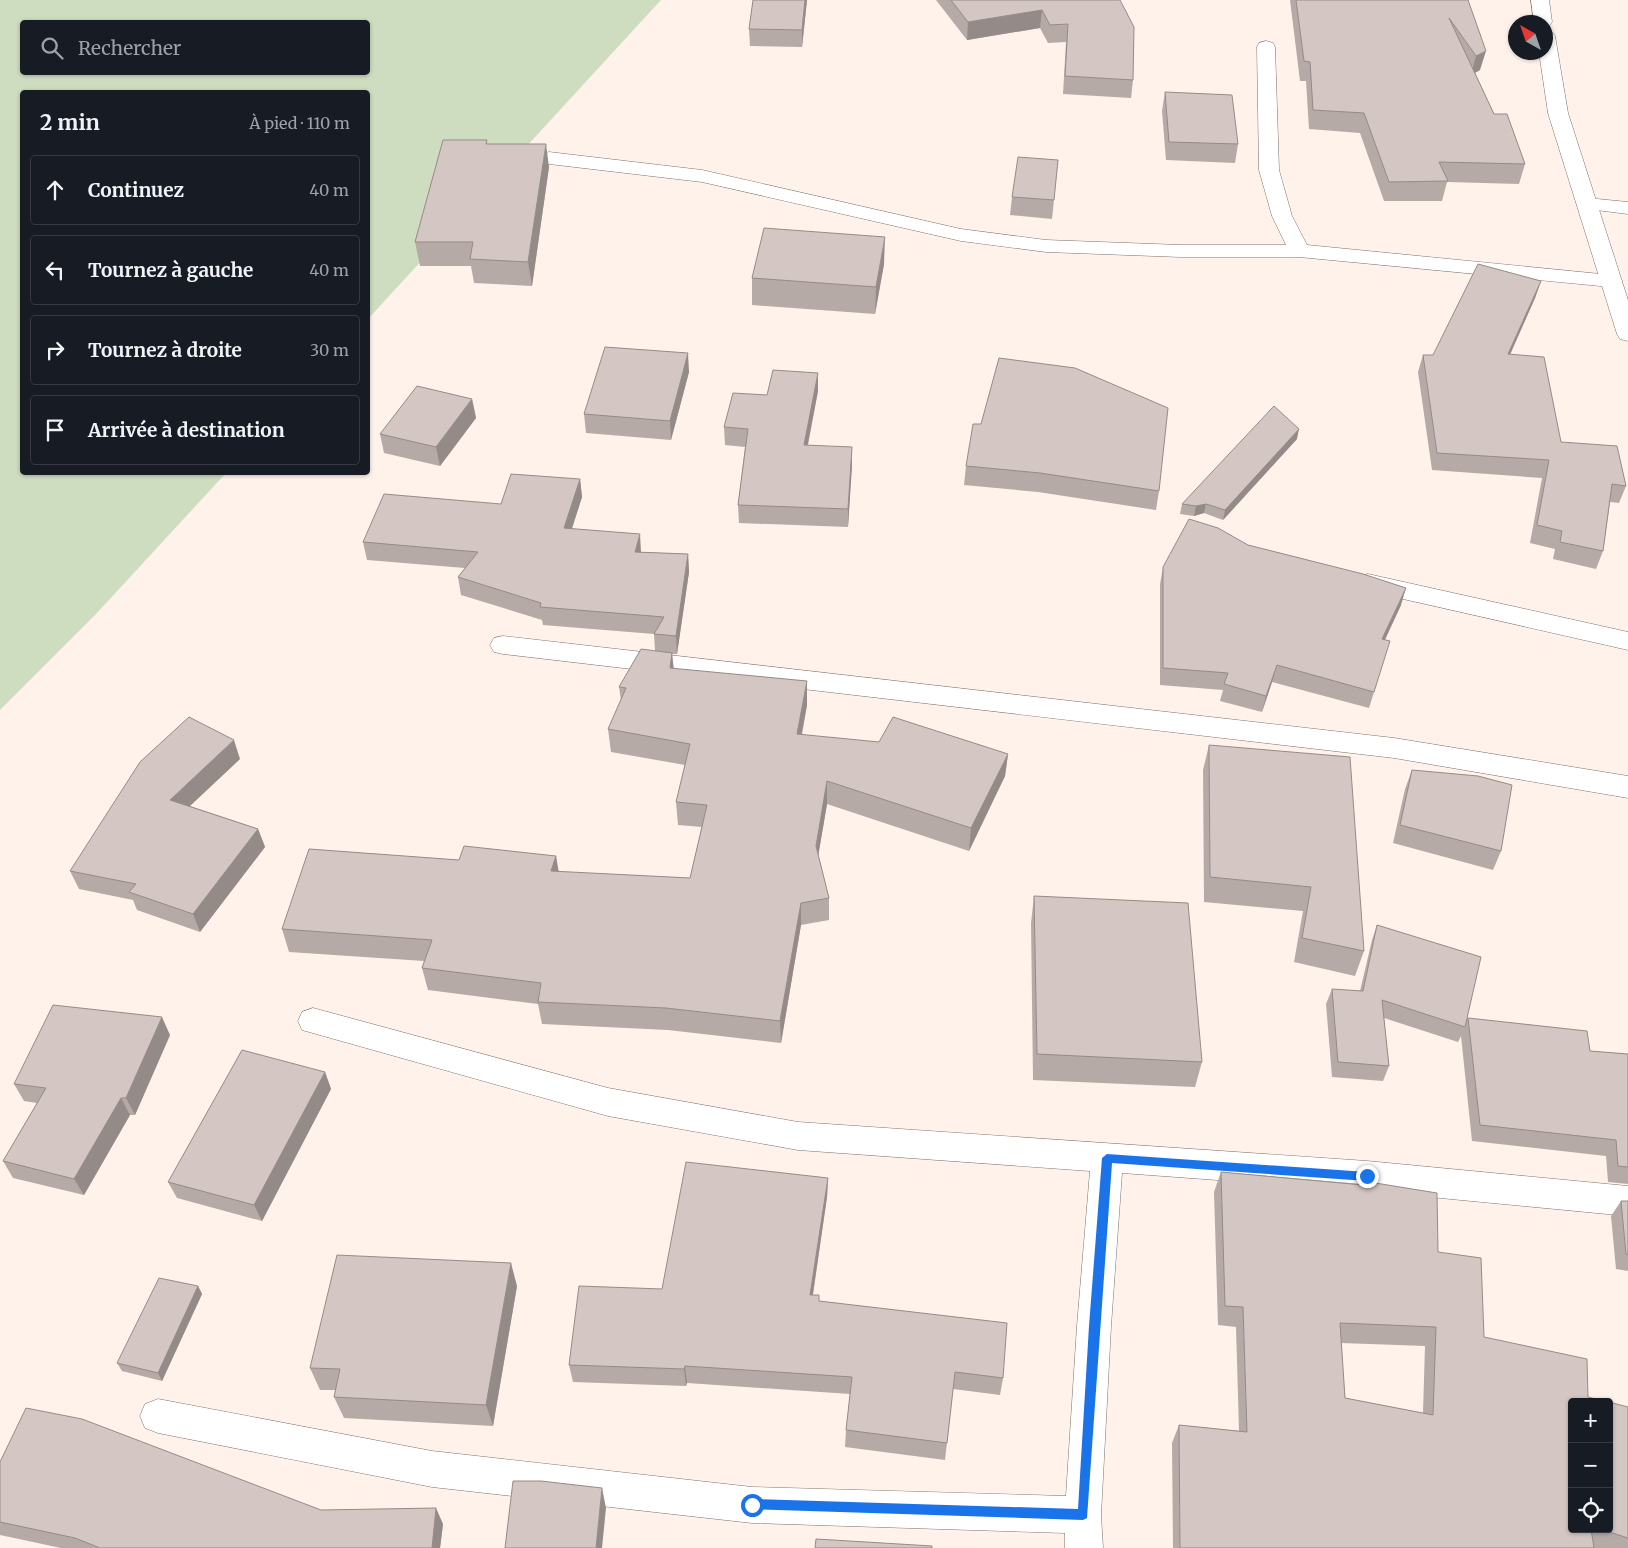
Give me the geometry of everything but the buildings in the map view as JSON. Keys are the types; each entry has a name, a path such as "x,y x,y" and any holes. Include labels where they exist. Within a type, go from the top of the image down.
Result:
{"street":[{"path":"1540,0 1542,15"},
{"path":"1266,47 1269,170 1282,216 1299,251"},
{"path":"1550,60 1558,113 1628,334"},
{"path":"548,158 702,176 961,235 1036,244 1181,251 1299,251 1611,281"},
{"path":"1587,204 1628,208"},
{"path":"1341,576 1628,641"},
{"path":"503,645 1394,748 1628,787"},
{"path":"313,1021 608,1102 789,1134 1367,1176 1628,1201"},
{"path":"158,1416 432,1469 752,1505 1083,1531 1094,1326 1107,1158"}],"green space":[{"path":"0,0 661,0 370,317 370,90 20,90 20,475 224,475 96,614 0,710"}],"route":[{"path":"752,1505 1083,1515 1094,1326 1107,1158 1367,1176"}]}
